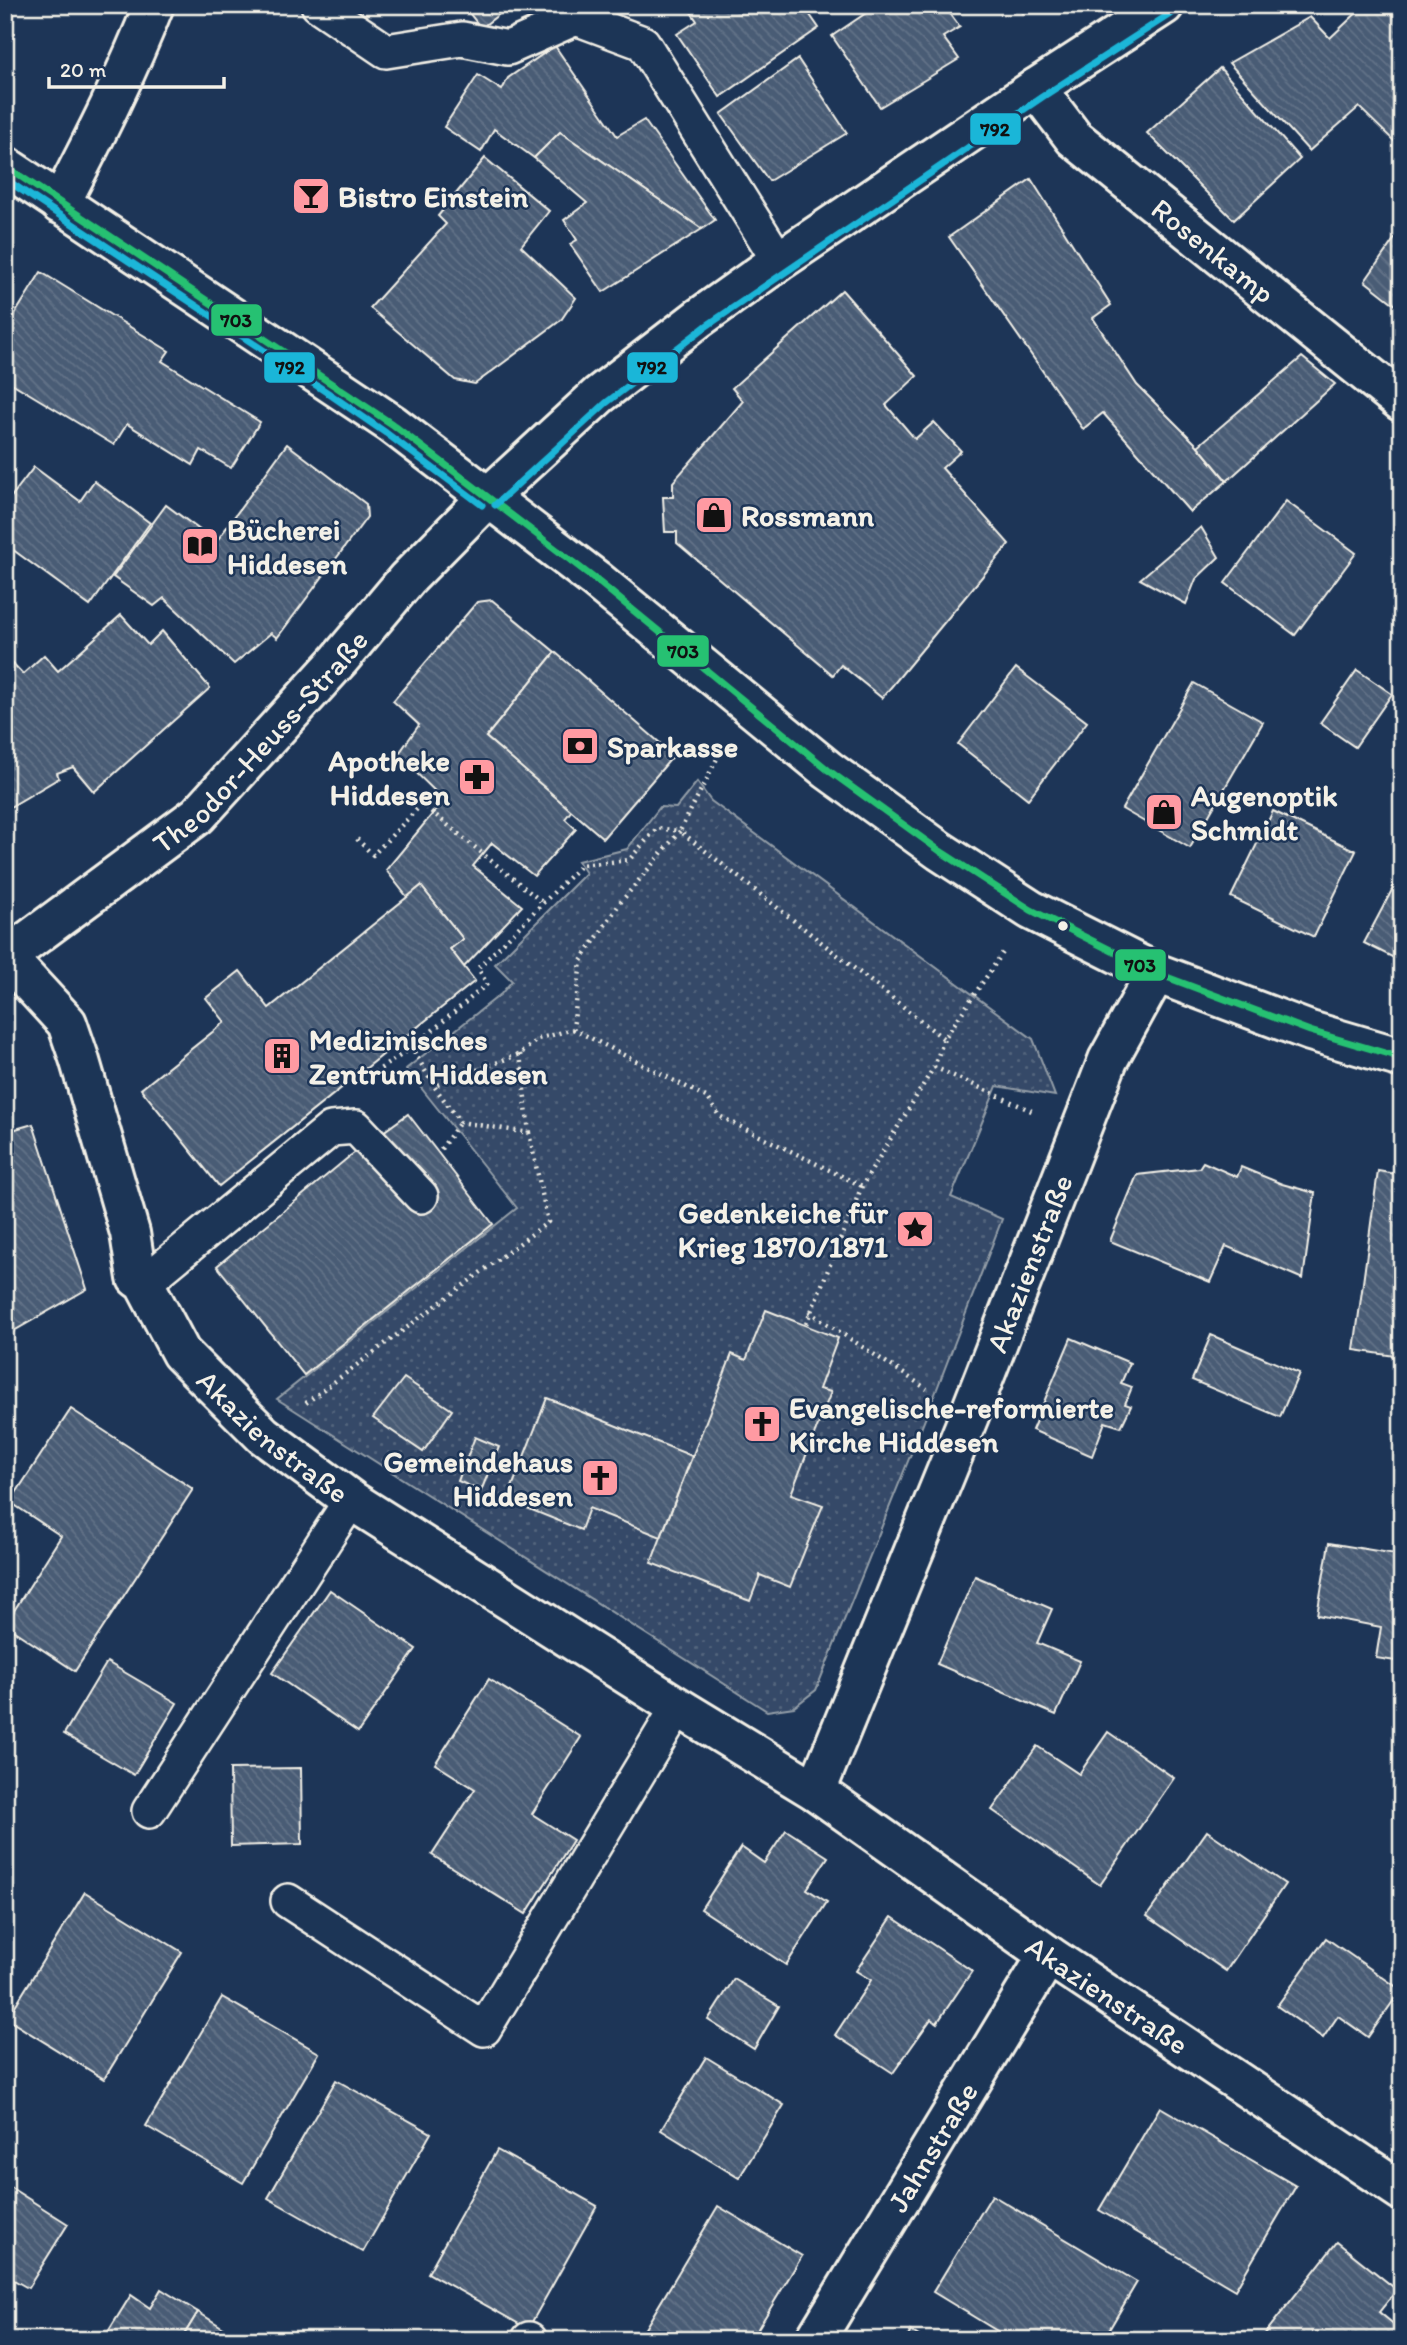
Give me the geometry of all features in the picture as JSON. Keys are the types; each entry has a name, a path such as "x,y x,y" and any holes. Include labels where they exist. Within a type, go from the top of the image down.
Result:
{"street":[{"path":"60,204 103,122 154,5"},
{"name":"Theodor-Heuss-Straße","path":"5,957 198,815 339,660 407,579 488,497 599,396 698,318 779,261 1164,5"},
{"name":"Rosenkamp","path":"1036,88 1073,138 1402,402"},
{"path":"5,166 392,424 595,579 828,770 940,851 1031,909 1156,973 1310,1031 1402,1058"},
{"name":"Akazienstraße","path":"5,957 67,1023 130,1233 138,1278 144,1283 181,1353 263,1435 351,1500 816,1791 1048,1955 1402,2191"},
{"name":"Akazienstraße","path":"816,1791 969,1416 1108,1060 1156,973"},
{"name":"Jahnstraße","path":"815,2340 1048,1955"}],"lane":[{"path":"318,5 386,51 462,39 508,48 576,18 643,43 779,261"},
{"path":"144,1283 331,1129 356,1127 421,1196"},
{"path":"149,1811 351,1500"},
{"path":"288,1901 484,2029 678,1707"}],"path":[{"path":"573,1029 581,961 620,903 680,831 746,702"},
{"path":"357,839 373,855 422,804 543,903"},
{"path":"412,1048 487,984 478,968 580,865 629,860 657,828 680,831 944,1039"},
{"path":"806,1324 862,1186 934,1067 944,1039 1031,909"},
{"path":"529,1133 460,1122 434,1086 520,1054 538,1039 573,1029 708,1098 719,1116 862,1186"},
{"path":"263,1435 548,1222 529,1133 520,1054"},
{"path":"934,1067 1080,1132"},
{"path":"439,1153 460,1122"},
{"path":"809,1312 969,1416"}],"shaded area":[{"path":"697,782 711,801 1033,1039 1055,1096 997,1086 951,1197 1002,1219 816,1690 794,1707 767,1711 277,1399 517,1208 406,1069 501,994 512,981 495,964 586,873 578,861 627,849 660,807 676,808"}],"building":[{"path":"463,5 511,5 481,28"},
{"path":"686,5 803,5 819,28 720,97 677,34 697,21"},
{"path":"878,5 944,5 960,27 943,37 959,59 880,107 832,36"},
{"path":"1017,5 1034,5 1023,13"},
{"path":"1365,5 1402,5 1402,138 1396,143 1359,107 1309,151 1229,63 1310,17 1330,38"},
{"path":"555,46 617,136 644,120 715,220 702,229 560,132 534,158 494,129 481,152 444,127 478,75 502,90 508,78"},
{"path":"798,59 847,133 769,181 721,114"},
{"path":"1220,68 1300,159 1234,220 1147,133"},
{"path":"560,132 702,229 603,292 570,244 577,240 564,220 587,203 534,158"},
{"path":"485,158 549,211 521,246 576,298 561,320 475,384 455,380 370,308 446,224 438,216"},
{"path":"1031,179 1111,305 1093,318 1137,385 1198,446 1227,481 1190,512 1103,413 1083,429 949,237"},
{"path":"1402,228 1402,310 1365,281"},
{"path":"41,272 169,351 162,361 260,422 231,468 201,450 193,465 127,424 114,445 5,379 5,330"},
{"path":"842,290 917,376 886,405 915,439 934,422 961,451 942,468 1009,544 882,698 841,665 833,675 677,543 677,532 665,532 663,497 673,497 673,482 743,401 732,388"},
{"path":"1302,357 1335,384 1227,481 1198,446"},
{"path":"287,444 366,504 367,517 277,638 271,633 234,664 164,598 154,606 113,577 166,505 216,542"},
{"path":"34,467 80,501 94,481 150,523 90,606 5,544 5,505"},
{"path":"1286,501 1356,553 1295,635 1225,583"},
{"path":"1201,527 1219,557 1196,579 1186,604 1140,579"},
{"name":"Apotheke Hiddesen","path":"492,600 555,652 486,737 572,810 565,819 576,829 534,876 492,843 473,866 522,906 464,967 450,949 463,939 421,886 408,898 386,870 444,800 398,755 419,725 393,701 477,602"},
{"path":"121,615 148,645 162,631 210,688 94,792 73,767 57,773 59,778 5,810 5,655 23,674 44,655 58,671"},
{"name":"Sparkasse","path":"555,652 674,755 603,838 486,737"},
{"path":"1016,668 1087,722 1028,799 958,744"},
{"path":"1357,670 1392,694 1355,747 1320,723"},
{"path":"1194,683 1263,722 1190,848 1122,809"},
{"path":"1273,811 1356,851 1314,937 1231,897"},
{"path":"1402,871 1402,962 1364,943"},
{"name":"Medizinisches Zentrum Hiddesen","path":"421,886 463,939 450,949 475,981 219,1186 141,1089 225,1022 206,998 240,971 269,1008"},
{"path":"408,1114 493,1224 304,1375 217,1266 350,1156"},
{"path":"33,1124 87,1289 5,1336 5,1132"},
{"path":"1203,1162 1237,1177 1241,1167 1282,1184 1315,1193 1303,1279 1226,1246 1210,1282 1110,1241 1137,1175 1199,1168"},
{"path":"1378,1171 1402,1175 1402,1357 1354,1350"},
{"name":"Evangelische-reformierte Kirche Hiddesen","path":"766,1310 838,1338 819,1389 831,1392 791,1494 823,1505 790,1587 760,1575 750,1601 651,1563 732,1354 746,1360"},
{"path":"1211,1335 1299,1373 1280,1417 1192,1380"},
{"path":"1071,1338 1130,1363 1121,1383 1132,1387 1125,1404 1131,1406 1121,1427 1105,1422 1092,1456 1032,1430"},
{"path":"404,1378 452,1410 423,1452 373,1418"},
{"name":"Gemeindehaus Hiddesen","path":"547,1398 692,1456 661,1537 589,1508 581,1530 507,1500"},
{"path":"71,1409 193,1489 75,1671 5,1625 61,1536 10,1502"},
{"path":"475,1437 499,1447 481,1491 458,1481"},
{"path":"1329,1543 1402,1555 1402,1662 1376,1658 1381,1627 1317,1615"},
{"path":"975,1576 1052,1609 1037,1643 1080,1661 1056,1715 937,1664"},
{"path":"330,1590 416,1649 358,1732 272,1673"},
{"path":"107,1662 177,1703 134,1775 64,1734"},
{"path":"489,1679 581,1737 532,1814 573,1840 526,1914 432,1855 475,1789 435,1764"},
{"path":"1108,1732 1174,1778 1100,1885 992,1810 1037,1746 1079,1774"},
{"path":"301,1768 302,1844 231,1846 230,1769"},
{"path":"786,1830 828,1857 807,1889 827,1902 786,1965 701,1909 741,1847 764,1863"},
{"path":"1207,1831 1285,1884 1226,1971 1147,1916"},
{"path":"85,1892 182,1952 104,2079 7,2019"},
{"path":"892,1917 972,1971 937,2023 931,2019 893,2073 835,2035 871,1980 856,1971"},
{"path":"1326,1938 1401,1990 1368,2037 1338,2016 1323,2038 1277,2006"},
{"path":"734,1979 779,2006 754,2049 708,2020"},
{"path":"222,1997 319,2053 243,2183 146,2126"},
{"path":"706,2057 784,2105 739,2178 661,2130"},
{"path":"336,2080 431,2133 363,2252 268,2198"},
{"path":"1160,2107 1296,2186 1235,2290 1099,2210"},
{"path":"497,2150 597,2206 528,2329 428,2273"},
{"path":"5,2184 68,2224 28,2288 5,2275"},
{"path":"992,2195 1137,2282 1103,2340 1012,2340 933,2292"},
{"path":"718,2206 802,2256 751,2340 656,2340 643,2332"},
{"path":"1337,2242 1397,2290 1379,2312 1402,2331 1402,2340 1260,2340"},
{"path":"161,2289 198,2312 181,2340 103,2340 131,2295 150,2308"},
{"path":"198,2312 236,2336 233,2340 181,2340"},
{"path":"911,2331 925,2340 906,2340"}],"transit line":[{"name":"792","path":"495,505 606,403 705,327 1042,97 1170,14"},
{"name":"703","path":"5,166 392,424 595,579 828,770 940,851 1031,910 1156,973 1310,1031 1402,1058"},
{"name":"792","path":"5,179 328,393 482,505"}],"place":[{"name":"Bistro Einstein","path":"311,196"},
{"name":"Rossmann","path":"714,515"},
{"name":"Bücherei Hiddesen","path":"200,546"},
{"name":"Sparkasse","path":"580,746"},
{"name":"Apotheke Hiddesen","path":"477,777"},
{"name":"Augenoptik Schmidt","path":"1164,812"},
{"name":"Medizinisches Zentrum Hiddesen","path":"282,1056"},
{"name":"Gedenkeiche für Krieg 1870/1871","path":"915,1229"},
{"name":"Evangelische-reformierte Kirche Hiddesen","path":"762,1424"},
{"name":"Gemeindehaus Hiddesen","path":"600,1478"}]}
